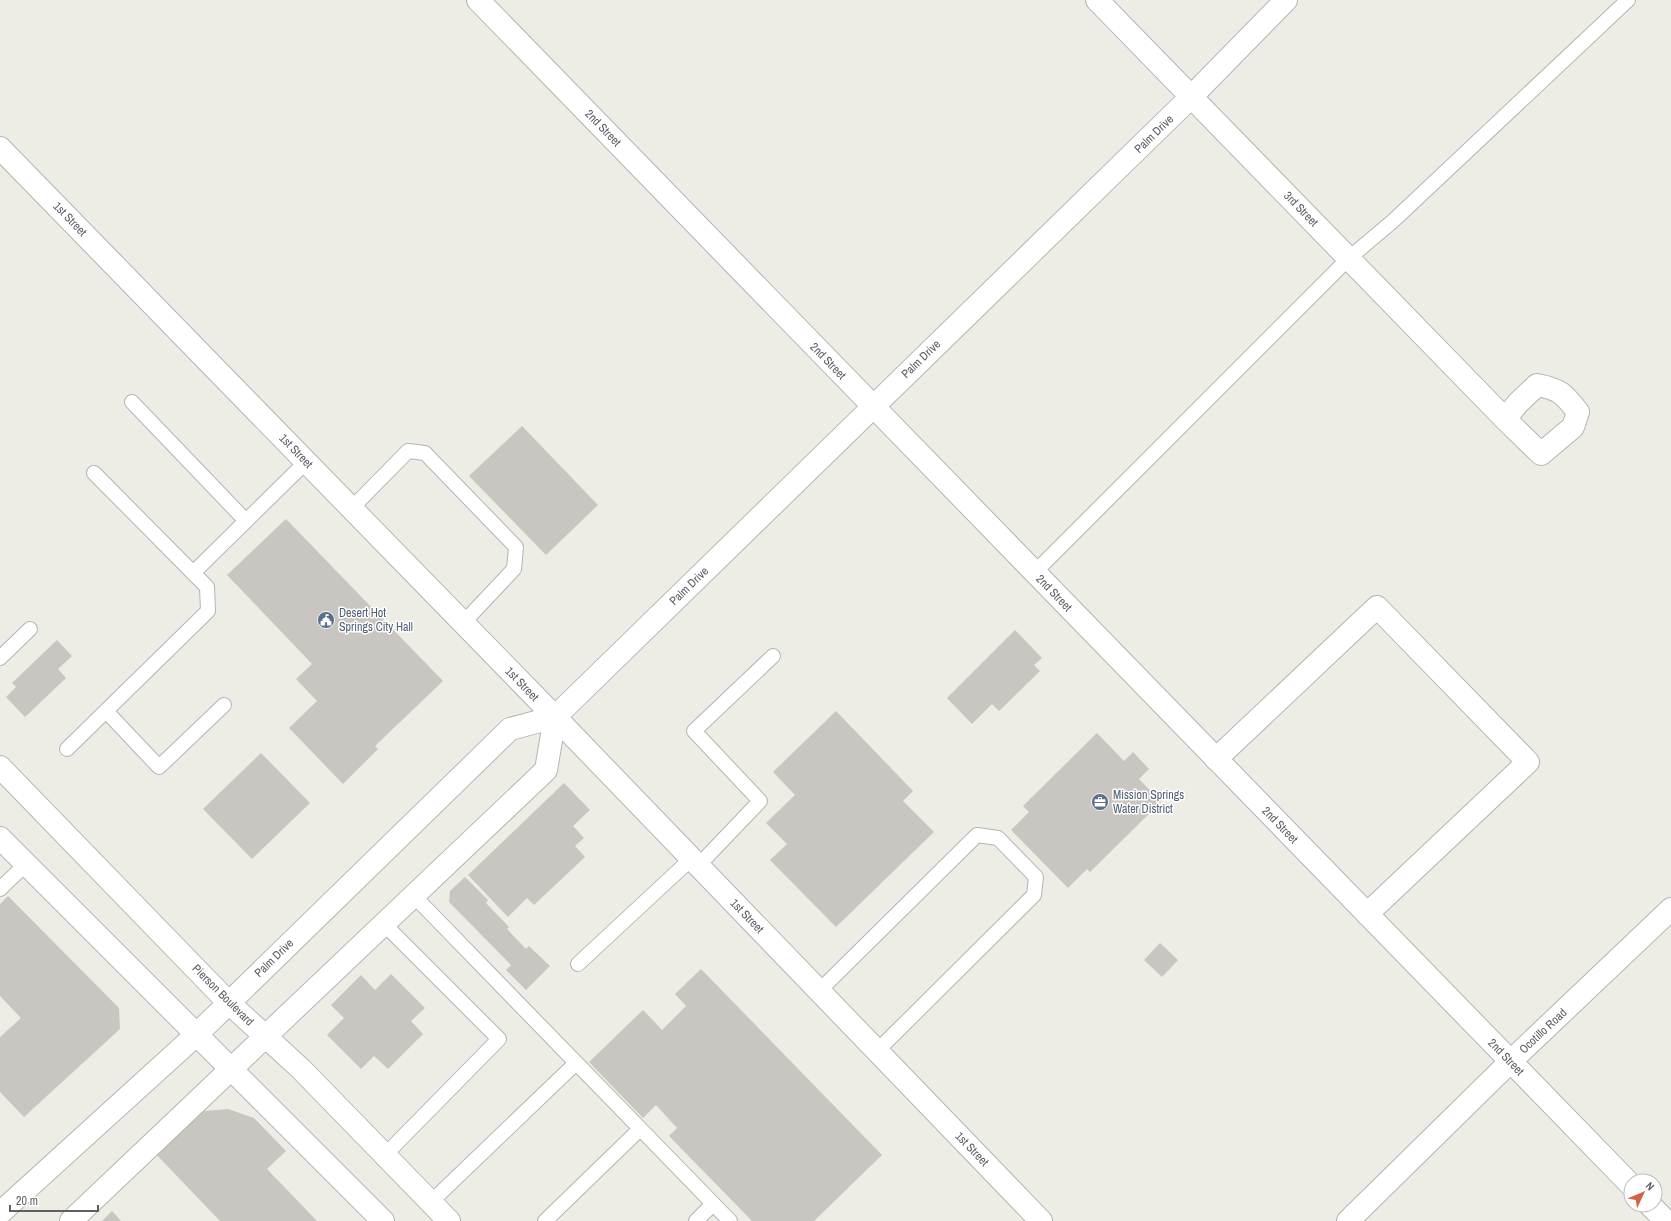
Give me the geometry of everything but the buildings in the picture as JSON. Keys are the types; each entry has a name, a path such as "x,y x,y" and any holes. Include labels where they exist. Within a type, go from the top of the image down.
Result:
{"street":[{"name":"2nd Street","path":"478,0 872,407 1623,1177"},
{"name":"3rd Street","path":"1096,0 1505,419"},
{"name":"Palm Drive","path":"0,1213 196,1035 510,729 555,717 1191,97 1286,0"},
{"name":"1st Street","path":"0,148 555,717 1041,1221"},
{"path":"1216,759 1377,607 1400,630 1528,762 1367,914"},
{"path":"71,1221 546,770 555,717"},
{"name":"Pierson Boulevard","path":"0,767 229,1002 301,1069 449,1221"},
{"path":"0,838 383,1221"},
{"name":"Ocotillo Road","path":"1348,1221 1511,1061 1671,909"},
{"path":"1658,1213 1666,1221"}],"lane":[{"path":"1034,572 1349,258 1394,221 1628,0"},
{"path":"132,402 246,521"},
{"path":"351,509 408,451 425,453 516,548 514,570 463,624"},
{"path":"194,573 306,462"},
{"path":"67,749 208,611 207,587 94,473"},
{"path":"0,658 30,629"},
{"path":"578,964 694,862 760,801 694,731 773,656"},
{"path":"106,711 159,767 224,706"},
{"path":"819,991 977,836 998,838 1031,871 1036,877 1034,895 877,1051"},
{"path":"0,889 26,864"},
{"path":"414,896 730,1221"},
{"path":"384,924 499,1039 384,1155"},
{"path":"431,1202 576,1063"},
{"path":"545,1221 640,1129"},
{"path":"696,1221 713,1204"}],"place":[{"name":"Desert Hot Springs City Hall","path":"326,620"},
{"name":"Mission Springs Water District","path":"1100,802"}]}
